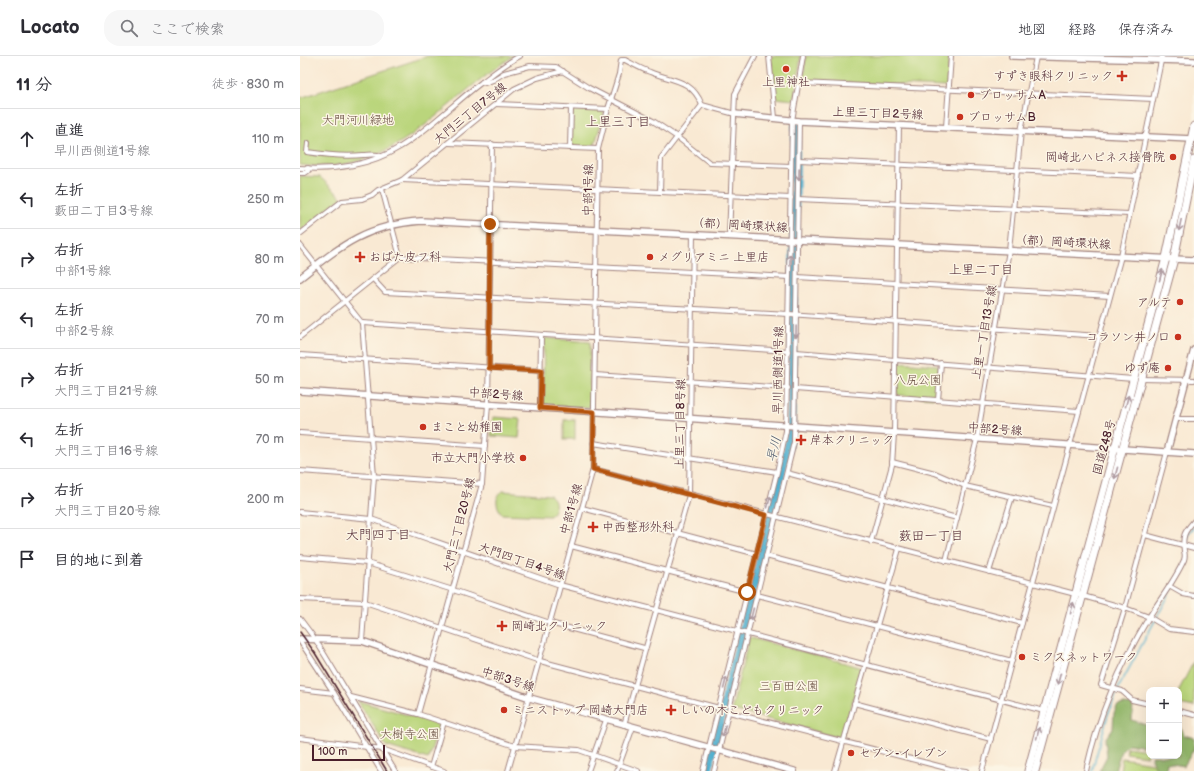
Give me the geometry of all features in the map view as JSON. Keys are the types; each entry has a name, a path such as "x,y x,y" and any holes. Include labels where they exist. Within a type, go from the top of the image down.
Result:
{"highway":[{"name":"国道248号","path":"1028,771 1044,711 1122,449 1166,258 1194,126"},
{"name":"国道248号","path":"1035,771 1114,448 1174,258 1194,160"}],"street":[{"path":"300,168 341,168 381,156 401,146 426,128 507,63 520,56"},
{"path":"729,236 735,94 755,56"},
{"path":"769,56 776,118"},
{"name":"早川西側道1号線","path":"703,771 783,449 788,388 792,121 804,56"},
{"path":"946,127 951,56"},
{"path":"1012,56 1162,58 1194,60"},
{"name":"上里一丁目13号線","path":"946,561 977,439 1003,289 1009,250 1022,131 1036,56"},
{"path":"982,771 1121,256 1162,58"},
{"path":"611,99 619,74 621,60 625,60 650,72 683,83 699,96 702,105 661,158 660,192"},
{"path":"482,82 485,83 504,73 530,66 556,67 589,88 653,121 677,137 710,163 791,166"},
{"name":"大門三丁目7号線","path":"300,234 342,201 367,197 382,188 402,180 514,89 538,78 563,71"},
{"path":"800,83 1154,99"},
{"name":"中部1号線","path":"508,771 530,698 593,469 598,149 611,99"},
{"path":"496,104 608,109"},
{"name":"上里三丁目2号線","path":"702,105 735,114 792,121 1192,139"},
{"path":"570,148 571,108"},
{"path":"714,771 794,442 798,277 799,121"},
{"path":"871,542 892,462 894,433 899,125"},
{"path":"308,143 307,152 323,155 353,156 374,154 381,156"},
{"path":"448,143 598,149"},
{"name":"大門三丁目20号線","path":"418,714 482,484 488,404 492,144"},
{"path":"799,160 1138,176"},
{"path":"300,174 308,171 308,168"},
{"path":"402,180 790,198"},
{"path":"382,188 400,257"},
{"path":"798,199 1129,214"},
{"name":"（都）岡崎環状線","path":"300,278 348,242 364,234 391,225 421,221 1194,260"},
{"name":"上里三丁目8号線","path":"624,725 644,648 689,495 693,234"},
{"path":"300,245 362,323 374,476 362,641"},
{"path":"300,337 400,257 789,277"},
{"path":"798,277 1110,296"},
{"path":"373,279 385,292 797,314 1099,336"},
{"path":"362,323 788,351"},
{"path":"540,408 541,335"},
{"path":"1146,703 1132,700 1122,691 1101,685 1125,608 1194,350"},
{"path":"796,352 1089,376 1194,380"},
{"path":"300,355 541,371"},
{"path":"938,400 941,363"},
{"path":"595,375 788,388"},
{"path":"796,389 1079,411"},
{"name":"中部2号線","path":"300,391 1194,454"},
{"path":"1176,419 1194,419"},
{"path":"300,433 485,446"},
{"path":"593,443 777,472"},
{"path":"892,462 935,473 966,486 1053,506"},
{"path":"593,469 1079,595 1125,608 1149,617 1169,628 1194,632"},
{"path":"300,471 482,484"},
{"path":"787,473 957,518"},
{"path":"989,572 1012,496"},
{"path":"582,508 757,554"},
{"name":"大門四丁目4号線","path":"300,512 371,519 560,585 747,634"},
{"path":"1086,771 1092,747 1112,688 1121,668 1149,617 1184,559 1184,532 1194,521"},
{"path":"1144,535 1193,548"},
{"path":"571,546 747,592"},
{"path":"835,771 899,549"},
{"path":"766,556 1022,623"},
{"path":"300,557 367,563 550,623 644,648"},
{"path":"1169,586 1183,594 1194,596"},
{"path":"757,595 1012,661"},
{"path":"300,599 365,602 540,661 719,708"},
{"path":"300,619 314,639 395,771"},
{"path":"747,634 1044,711"},
{"name":"中部3号線","path":"300,640 314,639 362,641 530,698 794,771"},
{"path":"300,640 381,771"},
{"path":"300,693 300,690 334,693"},
{"path":"350,697 418,714 516,746 579,750 638,771"},
{"path":"854,703 991,739"},
{"path":"729,712 950,769 966,771"},
{"path":"1182,712 1194,715"},
{"path":"588,771 606,720"},
{"path":"431,766 444,722"},
{"path":"617,771 633,727"},
{"path":"300,738 382,748 444,771"}],"green space":[{"name":"大門河川緑地","path":"428,56 514,56 487,74 416,132 392,147 365,159 335,165 300,165 300,98"},
{"path":"771,56 801,56 794,100 775,98"},
{"path":"806,56 949,56 947,86 804,81"},
{"path":"574,110 603,111 604,113 594,147 572,146 572,112"},
{"path":"300,176 320,177 343,199 339,200 300,231"},
{"path":"1166,272 1133,399 1126,418 1152,316 1160,295"},
{"path":"544,339 590,342 590,406 587,408 543,404"},
{"name":"八尻公園","path":"898,362 937,365 939,367 937,396 935,398 898,395"},
{"path":"493,417 521,419 519,438 491,436"},
{"path":"564,420 575,420 575,439 564,439"},
{"path":"503,491 550,495 553,497 555,502 554,511 550,516 502,514 498,508 497,499"},
{"name":"三百田公園","path":"749,638 860,667 862,669 841,738 733,710 732,708"},
{"path":"1194,661 1194,707 1182,705 1182,687 1181,687"},
{"name":"大樹寺公園","path":"358,701 440,724 428,759 386,746"},
{"path":"1124,704 1133,705 1132,720 1146,725 1146,747 1128,744 1121,751 1115,771 1099,771 1107,756 1105,739 1113,728 1114,713 1117,706"},
{"path":"1182,731 1184,735 1194,738 1194,749 1184,766 1167,763 1166,769 1163,771 1158,771 1151,759 1182,759"},
{"path":"1127,747 1146,750 1146,756 1126,753"},
{"path":"1122,758 1164,765 1163,771 1120,771"}],"waterway":[{"name":"早川","path":"708,771 791,432 796,125"},
{"path":"1187,544 1187,535 1194,527"},
{"path":"1092,771 1108,714 1120,685 1188,560 1187,548"}],"railway":[{"path":"300,632 315,653 387,771"}],"place":[{"name":"上里神社","path":"786,69"},
{"name":"すずき眼科クリニック","path":"1122,76"},
{"name":"ブロッサムA","path":"971,95"},
{"name":"ブロッサムB","path":"960,117"},
{"name":"岡崎北ハピネス接骨院","path":"1173,157"},
{"name":"おばた皮フ科","path":"360,257"},
{"name":"メグリアミニ 上里店","path":"650,257"},
{"name":"アルテ","path":"1180,302"},
{"name":"コラソン井ノ口","path":"1178,337"},
{"name":"ゆず庵","path":"1168,368"},
{"name":"まこと幼稚園","path":"423,427"},
{"name":"岸本クリニック","path":"801,440"},
{"name":"市立大門小学校","path":"523,458"},
{"name":"中西整形外科","path":"593,527"},
{"name":"岡崎北クリニック","path":"502,626"},
{"name":"ミクスネットワーク","path":"1022,657"},
{"name":"ミニストップ 岡崎大門店","path":"504,710"},
{"name":"しいの木こどもクリニック","path":"671,710"},
{"name":"セブン-イレブン","path":"851,753"}],"district":[{"name":"上里三丁目","path":"618,121"},
{"name":"上里二丁目","path":"981,269"},
{"name":"大門四丁目","path":"378,534"},
{"name":"薮田一丁目","path":"931,535"}],"route":[{"path":"490,224 490,297 488,332 489,368 541,371 540,408 594,412 593,469 766,515 747,592"}]}
